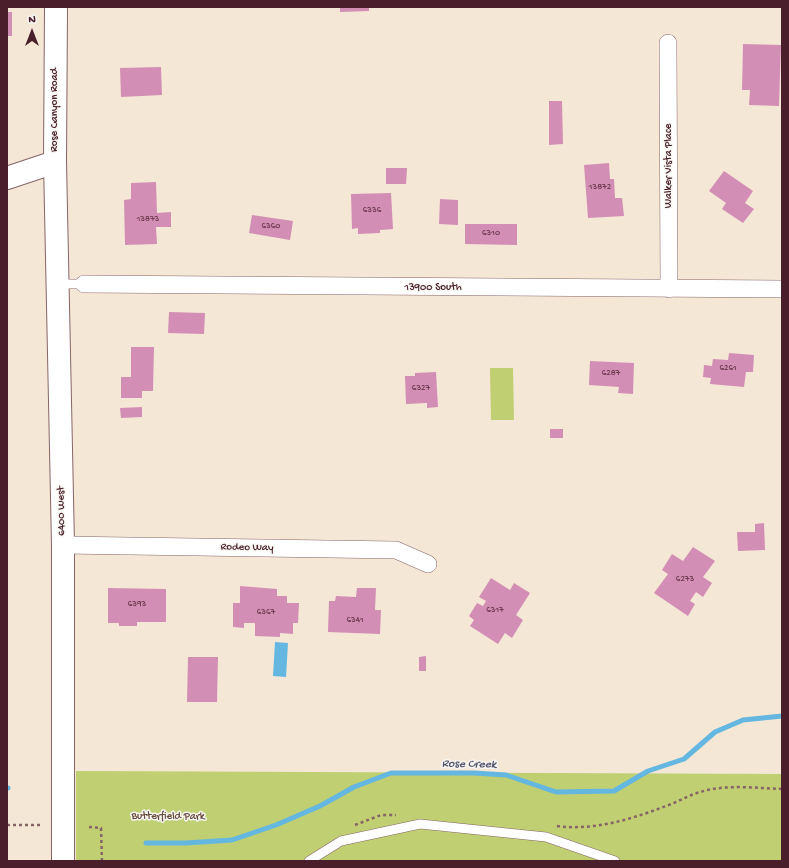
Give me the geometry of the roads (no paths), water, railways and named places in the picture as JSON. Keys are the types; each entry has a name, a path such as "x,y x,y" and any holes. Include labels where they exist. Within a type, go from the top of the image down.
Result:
{"street":[{"name":"Rose Canyon Road","path":"7,178 55,162 56,7"},
{"name":"Walker Vista Place","path":"668,43 670,289"},
{"name":"6400 West","path":"55,162 63,545 63,861"},
{"name":"13900 South","path":"84,284 782,289"},
{"name":"Rodeo Way","path":"63,545 396,550 428,564"}],"lane":[{"path":"58,284 84,284"},
{"path":"310,861 341,841 420,824 546,837 615,861"}],"water":[{"path":"275,642 288,643 286,677 273,676"}],"waterway":[{"name":"Rose Creek","path":"146,843 186,843 232,840 276,825 320,806 354,787 391,773 474,773 506,775 556,792 614,791 648,771 684,759 715,732 743,720 782,716"}],"park label":[{"name":"Butterfield Park","path":"168,817"}]}
